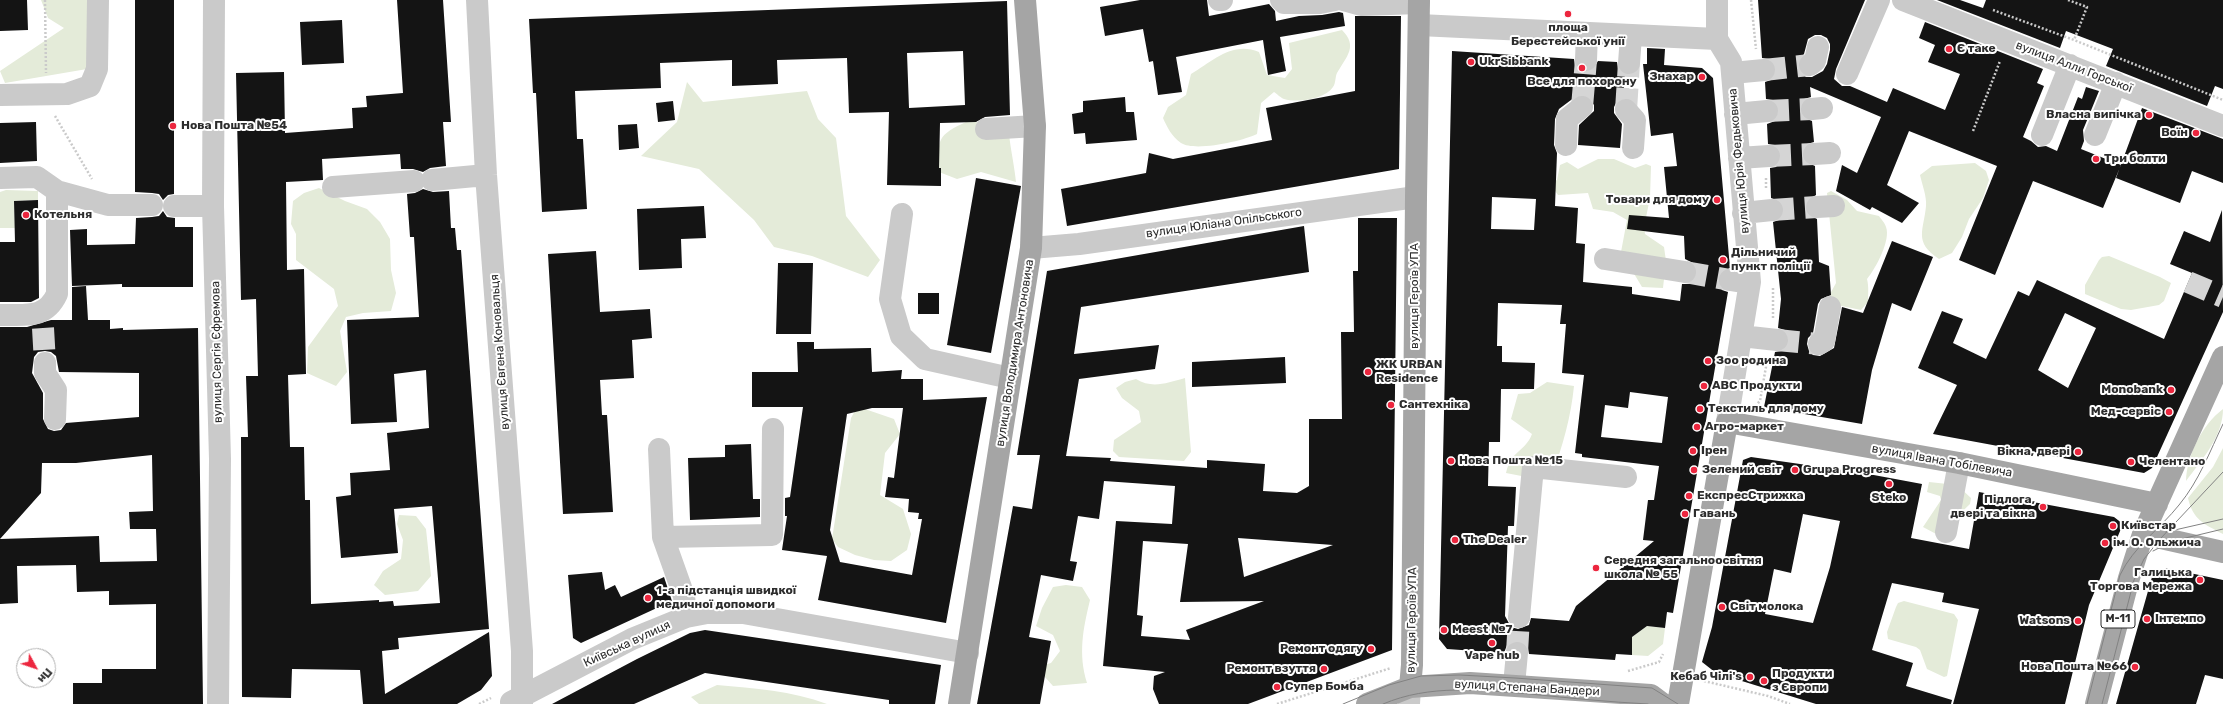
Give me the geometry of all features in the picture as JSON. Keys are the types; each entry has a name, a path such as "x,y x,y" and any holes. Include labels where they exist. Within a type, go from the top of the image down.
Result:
{"main road":[{"name":"вулиця Володимира Антоновича","path":"960,704 1031,248 1035,126 1025,0"},
{"name":"вулиця Героїв УПА","path":"1410,696 1412,665 1419,1"},
{"name":"М-11","path":"2096,704 2129,578 2143,534 2215,386 2223,357"},
{"name":"вулиця Івана Тобілевича","path":"1727,422 1960,463 2157,504"},
{"name":"вулиця Юрія Федьковича","path":"1678,704 1727,422"},
{"path":"2143,534 2223,552"},
{"name":"вулиця Степана Бандери","path":"1367,704 1470,683 1651,695 1664,704"}],"street":[{"path":"0,95 68,94 90,86 97,69 98,0"},
{"name":"вулиця Сергія Єфремова","path":"214,0 213,206 220,459 218,704"},
{"name":"вулиця Євгена Коновальця","path":"477,0 486,175 521,643 516,702"},
{"path":"1281,0 1284,3 1320,3 1335,0"},
{"path":"1343,0 1361,6 1419,1"},
{"path":"1419,25 1716,39 1717,0"},
{"path":"1847,74 1879,0"},
{"name":"вулиця Алли Горської","path":"1903,0 2223,126"},
{"path":"1586,60 1587,33"},
{"path":"1629,63 1631,36"},
{"name":"вулиця Юрія Федьковича","path":"1716,39 1731,62 1743,213 1740,282 1741,336 1727,422"},
{"path":"2042,135 2068,64"},
{"path":"1732,73 1761,70"},
{"path":"2095,135 2116,83"},
{"path":"1566,145 1567,119 1582,107"},
{"path":"1626,110 1635,120 1633,148"},
{"path":"1735,114 1767,111"},
{"path":"986,129 1035,126"},
{"path":"1739,158 1769,156"},
{"path":"333,187 486,175"},
{"path":"0,178 37,177 57,191 108,205 152,205"},
{"path":"0,315 43,320 57,294 57,191"},
{"name":"вулиця Юліана Опільського","path":"1031,248 1079,244 1416,197"},
{"path":"174,206 213,206"},
{"path":"1743,213 1772,210"},
{"path":"902,214 890,299 901,336 925,359 1010,378"},
{"path":"1605,259 1685,272"},
{"path":"1818,344 1824,341 1830,307"},
{"path":"1741,336 1777,340"},
{"path":"45,363 45,373 56,390 55,419"},
{"path":"663,537 772,535 773,429"},
{"path":"659,449 663,537 684,596 686,617"},
{"path":"1946,532 1960,463"},
{"path":"1519,617 1533,467 1626,477"},
{"name":"Київська вулиця","path":"516,702 632,639 686,617 707,613 743,613 968,653"},
{"path":"1514,685 1517,653"}],"path":[{"path":"44,0 46,80"},
{"path":"1751,0 1761,70"},
{"path":"2068,0 2087,7 2074,40 2068,64"},
{"path":"1987,8 2074,40 2223,100"},
{"path":"1973,131 2002,55"},
{"path":"53,113 108,205"},
{"path":"1659,662 1666,649"},
{"path":"1277,704 1399,666"},
{"path":"1698,680 1768,696 1790,704"}],"green space":[{"path":"41,0 89,0 87,69 5,83 0,71 64,28 48,18"},
{"path":"1342,30 1349,41 1349,51 1337,73 1335,84 1329,91 1318,97 1304,100 1284,99 1274,92 1261,103 1257,134 1241,140 1208,146 1197,146 1181,143 1172,135 1163,118 1168,107 1186,95 1191,74 1215,58 1231,51 1249,49 1259,52 1267,75 1285,78 1292,69 1289,43"},
{"path":"687,82 703,102 807,91 818,119 836,138 846,216 880,260 868,277 812,256 774,247 754,220 699,169 641,156 677,122"},
{"path":"968,121 991,124 1008,122 1016,182 981,172 957,179 939,172 939,145 941,139 950,131"},
{"path":"1598,159 1614,159 1635,168 1646,164 1651,166 1650,198 1644,227 1645,234 1664,247 1666,261 1663,288 1642,287 1621,252 1627,220 1613,212 1593,209 1588,193 1558,195 1550,184 1557,180 1560,165 1567,162 1578,169"},
{"path":"1975,163 1986,171 1989,180 1983,198 1969,219 1962,237 1952,253 1939,259 1931,253 1923,241 1922,229 1926,202 1920,175 1932,166"},
{"path":"319,188 345,201 367,209 380,222 390,239 391,270 396,293 391,311 363,313 346,317 340,331 347,372 336,386 307,373 308,347 338,306 334,289 296,260 296,234 291,224 293,201 304,193"},
{"path":"6,190 38,191 38,200 14,201 15,228 0,228 0,192"},
{"path":"1831,191 1847,200 1857,211 1879,216 1886,227 1887,233 1885,246 1867,279 1868,302 1861,310 1832,304 1830,294 1836,283 1827,193"},
{"path":"2109,256 2171,283 2164,301 2159,305 2131,310 2121,309 2085,294 2085,285 2099,260 2102,257"},
{"path":"1185,378 1191,452 1184,461 1119,457 1113,451 1114,440 1141,422 1139,411 1122,398 1116,388 1125,382 1136,379 1148,384 1160,384"},
{"path":"1547,382 1574,386 1566,431 1552,474 1542,480 1506,473 1511,460 1526,444 1532,434 1511,419 1518,394 1530,393"},
{"path":"859,407 894,419 900,434 885,453 880,495 903,509 911,534 907,550 891,561 874,560 855,555 838,547 832,539 851,418 856,409"},
{"path":"2223,409 2222,419 2216,438 2205,456 2186,481 2189,461 2197,441 2208,423"},
{"path":"2223,448 2223,534 2205,524 2196,516 2188,498 2213,467"},
{"path":"1929,482 1957,485 1971,498 1970,504 1938,535 1923,527 1941,500 1940,496 1927,492"},
{"path":"399,515 416,516 426,529 431,576 418,591 385,595 374,585 383,571 401,559 403,540 397,524"},
{"path":"1066,585 1082,587 1090,600 1082,642 1084,672 1087,683 1053,686 1044,676 1040,666 1051,663 1060,651 1053,635 1036,626 1042,608 1053,587"},
{"path":"1904,601 1954,614 1958,620 1947,676 1944,677 1927,669 1920,650 1916,647 1888,639 1887,632 1896,607 1898,603"},
{"path":"1647,626 1665,628 1663,644 1648,656 1632,655 1632,637"},
{"path":"717,685 787,693 827,704 699,704 691,697"}],"building":[{"path":"0,0 27,0 28,30 0,31"},
{"path":"135,0 174,0 174,194 168,195 163,200 159,194 135,192"},
{"path":"397,0 443,0 451,122 443,122 446,166 430,168 423,172 413,169 401,169 400,154 322,159 323,180 286,182 287,270 304,269 306,374 288,375 290,447 304,447 305,500 310,500 311,604 379,600 379,602 393,601 394,606 440,603 432,506 394,509 398,553 341,558 336,497 351,495 350,473 390,470 387,433 429,428 426,370 394,374 397,422 351,424 347,320 419,317 414,237 410,237 407,194 415,193 423,189 433,192 449,191 451,228 455,228 457,250 461,250 489,629 398,638 399,649 382,651 385,694 489,632 492,676 481,690 457,704 363,704 360,670 292,669 291,698 242,697 241,437 248,437 246,376 258,376 256,299 241,300 236,73 284,72 285,133 353,128 352,108 367,107 366,96 403,93"},
{"path":"1140,0 1207,0 1209,16 1269,4 1275,11 1276,21 1299,16 1322,15 1339,12 1343,13 1345,26 1280,37 1286,71 1268,75 1263,40 1176,57 1182,92 1158,95 1153,61 1149,62 1143,29 1105,36 1100,7"},
{"path":"1758,0 1865,0 1836,69 1834,79 1842,86 1850,86 1887,102 1893,88 1945,110 1960,74 1928,62 1935,45 1919,38 1925,22 2043,69 2037,83 2044,86 2023,137 2038,147 2046,146 2057,151 2078,97 2082,99 2086,87 2099,91 2083,130 2084,141 2081,149 2121,165 2103,208 2033,181 1995,275 1959,260 1997,166 1909,131 1887,185 1919,203 1902,223 1872,207 1870,210 1836,191 1842,165 1857,173 1881,117 1810,87 1811,97 1804,99 1800,110 1802,117 1812,121 1814,142 1807,144 1802,154 1804,161 1815,166 1816,195 1806,201 1805,208 1807,214 1817,219 1819,262 1829,266 1831,295 1821,299 1818,304 1813,333 1808,338 1807,344 1809,351 1813,355 1820,356 1834,348 1842,307 1863,313 1892,241 1933,257 1911,311 1892,303 1872,370 1862,424 1764,407 1775,352 1782,351 1787,347 1789,341 1785,330 1778,328 1781,299 1773,222 1779,220 1783,215 1784,208 1782,202 1771,198 1770,168 1776,167 1780,162 1781,155 1775,145 1768,144 1767,124 1775,121 1778,116 1779,109 1773,100 1766,99 1765,82 1771,80 1775,76 1776,68 1770,59 1762,58","holes":["1815,35 1821,35 1827,38 1830,44 1827,64 1823,71 1812,77 1806,77 1800,72 1798,61 1804,54 1808,39"]},
{"path":"1937,0 1960,0 1983,8 1986,0 2223,0 2223,89 2215,86 2207,106 2106,66 2113,49 2066,31 2060,48"},
{"path":"1007,1 1010,115 985,117 976,122 940,123 939,168 941,168 941,186 887,185 889,112 849,113 847,58 777,60 778,84 732,86 732,60 660,63 661,88 575,91 577,139 583,139 587,209 542,212 536,93 533,93 529,19","holes":["963,51 965,105 909,108 907,53"]},
{"path":"1355,16 1401,16 1399,169 1067,226 1061,189 1146,173 1149,153 1173,159 1272,140 1266,108 1355,91"},
{"path":"342,20 344,63 302,65 300,22"},
{"path":"1647,48 1665,49 1664,65 1702,68 1713,78 1730,268 1721,272 1718,278 1719,285 1722,290 1728,292 1673,613 1667,612 1665,628 1647,626 1632,637 1632,655 1616,654 1615,660 1529,654 1525,643 1518,641 1507,645 1504,653 1447,649 1439,639 1452,51 1574,59 1575,66 1585,72 1592,71 1598,61 1617,62 1618,69 1625,74 1623,98 1617,101 1614,107 1614,113 1622,124 1620,148 1578,145 1579,125 1594,111 1594,105 1587,96 1581,95 1575,97 1559,109 1555,119 1554,145 1557,153 1555,206 1578,208 1576,243 1585,244 1583,282 1632,287 1632,294 1680,301 1682,284 1690,284 1695,280 1697,274 1693,263 1685,259 1684,236 1627,229 1629,215 1669,218 1664,167 1677,166 1673,133 1651,136 1643,64 1647,64","holes":["1492,197 1536,199 1534,230 1491,229","1498,303 1562,305 1560,324 1566,324 1562,373 1584,375 1575,453 1582,454 1582,457 1659,466 1654,500 1648,500 1643,540 1654,541 1576,606 1569,621 1531,618 1529,625 1518,629 1511,627 1505,616 1508,526 1514,526 1516,487 1488,486 1489,442 1500,442 1501,389 1534,389 1535,363 1502,362 1502,346 1497,346","1630,392 1668,397 1662,443 1601,437 1605,405 1628,408"]},
{"path":"1125,97 1126,112 1134,112 1137,140 1086,144 1085,133 1074,134 1072,114 1083,112 1083,101"},
{"path":"673,101 675,120 658,122 656,103"},
{"path":"2142,108 2223,139 2223,183 2192,171 2180,203 2116,178"},
{"path":"36,122 37,161 0,163 0,123"},
{"path":"637,124 639,148 619,150 618,125"},
{"path":"976,178 1021,186 991,353 947,345"},
{"path":"38,200 39,298 31,302 0,302 0,242 15,242 14,201"},
{"path":"704,206 706,238 681,239 682,268 639,270 637,209"},
{"path":"2222,210 2223,312 2152,468 2144,473 1933,434 1957,385 1918,368 1942,311 1963,319 1953,343 1986,359 2018,291 2029,296 2037,280 2164,339 2192,273 2170,264 2184,231 2210,242","holes":["2065,313 2096,328 2068,388 2038,370"]},
{"path":"163,211 167,217 175,218 175,227 193,227 193,287 122,287 122,284 72,286 70,230 87,229 87,245 135,244 136,218 159,216"},
{"path":"1358,218 1397,218 1392,650 1248,704 1159,704 1153,689 1154,676 1165,672 1103,666 1116,521 1172,524 1175,486 1104,481 1099,519 1078,516 1070,561 1077,562 1073,581 1041,575 1029,637 1051,641 1040,704 977,704 1013,506 1032,509 1040,455 1017,455 1047,271 1304,226 1309,272 1081,307 1074,354 1159,345 1155,369 1079,379 1066,456 1111,458 1110,461 1207,468 1207,460 1265,464 1263,491 1297,493 1309,486 1309,419 1342,419 1341,332 1354,332 1353,271 1358,271","holes":["1238,538 1333,545 1244,577","1143,541 1188,544 1180,602 1264,601 1186,630 1190,640 1141,636 1143,616 1137,615"]},
{"path":"596,251 600,312 650,309 652,338 632,340 634,378 600,380 602,415 607,415 613,512 563,514 548,254"},
{"path":"778,263 813,263 811,334 776,334"},
{"path":"86,286 88,320 110,320 110,329 198,328 203,704 73,704 73,683 102,683 102,669 156,669 156,604 109,605 109,591 77,592 76,565 17,566 18,603 0,604 0,539 0,327 27,327 51,320 72,320 72,287","holes":["38,352 51,352 56,356 59,372 139,373 139,417 66,423 61,430 54,431 48,429 43,419 43,393 32,373 34,357","152,455 153,511 129,512 130,529 156,529 157,561 100,562 99,536 0,539 41,493 42,463 76,463"]},
{"path":"918,293 939,293 939,314 918,314"},
{"path":"797,342 814,342 814,349 871,348 872,372 902,370 901,379 923,379 923,400 987,397 946,623 818,600 827,556 782,550 787,516 785,516 785,498 790,497 803,407 752,407 752,372 798,372","holes":["872,408 903,408 894,478 888,477 885,497 909,499 908,512 919,513 918,519 922,519 912,575 840,562 830,530 847,414"]},
{"path":"1285,357 1286,383 1192,387 1192,362"},
{"path":"751,444 753,499 760,499 760,517 690,520 688,458 725,457 725,445"},
{"path":"1751,457 1863,473 1922,484 1911,538 1969,549 1979,492 2114,517 2123,524 2089,605 2065,704 1953,704 1979,609 1942,602 1944,593 1892,583 1872,650 1913,663 1906,686 1952,700 1951,704 1816,704 1716,673 1702,662 1712,627 1743,460","holes":["1803,514 1840,521 1830,567 1813,623 1765,614 1774,569 1791,573"]},
{"path":"2166,568 2223,580 2223,679 2205,675 2196,704 2116,704 2152,577"},
{"path":"602,572 605,590 615,585 621,597 664,577 672,601 581,643 573,638 568,575"},
{"path":"705,630 941,665 935,704 889,704 889,700 705,673 634,704 552,704 690,633"}],"tunnel":[{"path":"1582,107 1586,60"},
{"path":"1626,110 1629,63"},
{"path":"1764,70 1810,65"},
{"path":"1767,111 1812,109"},
{"path":"1769,156 1814,154"},
{"path":"1772,210 1817,207"},
{"path":"1685,272 1730,280"},
{"path":"2188,282 2223,297"},
{"path":"43,328 45,363"},
{"path":"1777,340 1819,344"},
{"path":"1517,653 1519,617"}],"tram line":[{"path":"2087,704 2120,575 2132,555 2172,514 2186,496 2204,466 2223,424"},
{"path":"2102,704 2134,580 2144,559 2161,538 2223,472"},
{"path":"2166,532 2223,519"},
{"path":"2153,551 2173,541 2223,529"},
{"path":"1343,704 1389,685 1421,676 1460,675 1652,688 1678,704"},
{"path":"1383,704 1419,693 1455,690 1493,691 1648,704"}],"place":[{"name":"площа Берестейської унії","path":"1568,14"},
{"name":"Є таке","path":"1949,49"},
{"name":"UkrSibbank","path":"1471,62"},
{"name":"Все для похорону","path":"1582,68"},
{"name":"Знахар","path":"1702,77"},
{"name":"Власна випічка","path":"2149,115"},
{"name":"Нова Пошта №54","path":"173,126"},
{"name":"Воїн","path":"2196,133"},
{"name":"Три болти","path":"2096,159"},
{"name":"Товари для дому","path":"1717,200"},
{"name":"Котельня","path":"26,215"},
{"name":"Дільничий пункт поліції","path":"1723,260"},
{"name":"Зоо родина","path":"1708,361"},
{"name":"ЖК URBAN Residence","path":"1368,372"},
{"name":"ABC Продукти","path":"1704,386"},
{"name":"Monobank","path":"2171,390"},
{"name":"Сантехніка","path":"1391,405"},
{"name":"Текстиль для дому","path":"1700,409"},
{"name":"Мед-сервіс","path":"2169,412"},
{"name":"Агро-маркет","path":"1697,427"},
{"name":"Ірен","path":"1693,451"},
{"name":"Вікна, двері","path":"2078,452"},
{"name":"Нова Пошта №15","path":"1451,461"},
{"name":"Челентано","path":"2131,462"},
{"name":"Зелений світ","path":"1694,470"},
{"name":"Grupa Progress","path":"1795,470"},
{"name":"Steko","path":"1889,484"},
{"name":"ЕкспресСтрижка","path":"1689,496"},
{"name":"Підлога, двері та вікна","path":"2043,507"},
{"name":"Гавань","path":"1685,514"},
{"name":"Київстар","path":"2113,526"},
{"name":"The Dealer","path":"1455,540"},
{"name":"ім. О. Ольжича","path":"2105,543"},
{"name":"Середня загальноосвітня школа № 55","path":"1596,568"},
{"name":"Галицька Торгова Мережа","path":"2200,580"},
{"name":"1-а підстанція швидкої медичної допомоги","path":"648,598"},
{"name":"Світ молока","path":"1722,607"},
{"name":"Інтемпо","path":"2147,619"},
{"name":"Watsons","path":"2078,621"},
{"name":"Meest №7","path":"1444,630"},
{"name":"Vape hub","path":"1492,643"},
{"name":"Ремонт одягу","path":"1371,649"},
{"name":"Нова Пошта №66","path":"2135,667"},
{"name":"Ремонт взуття","path":"1324,669"},
{"name":"Кебаб Чілі's","path":"1750,677"},
{"name":"Продукти з Європи","path":"1764,681"},
{"name":"Супер Бомба","path":"1277,687"}]}
